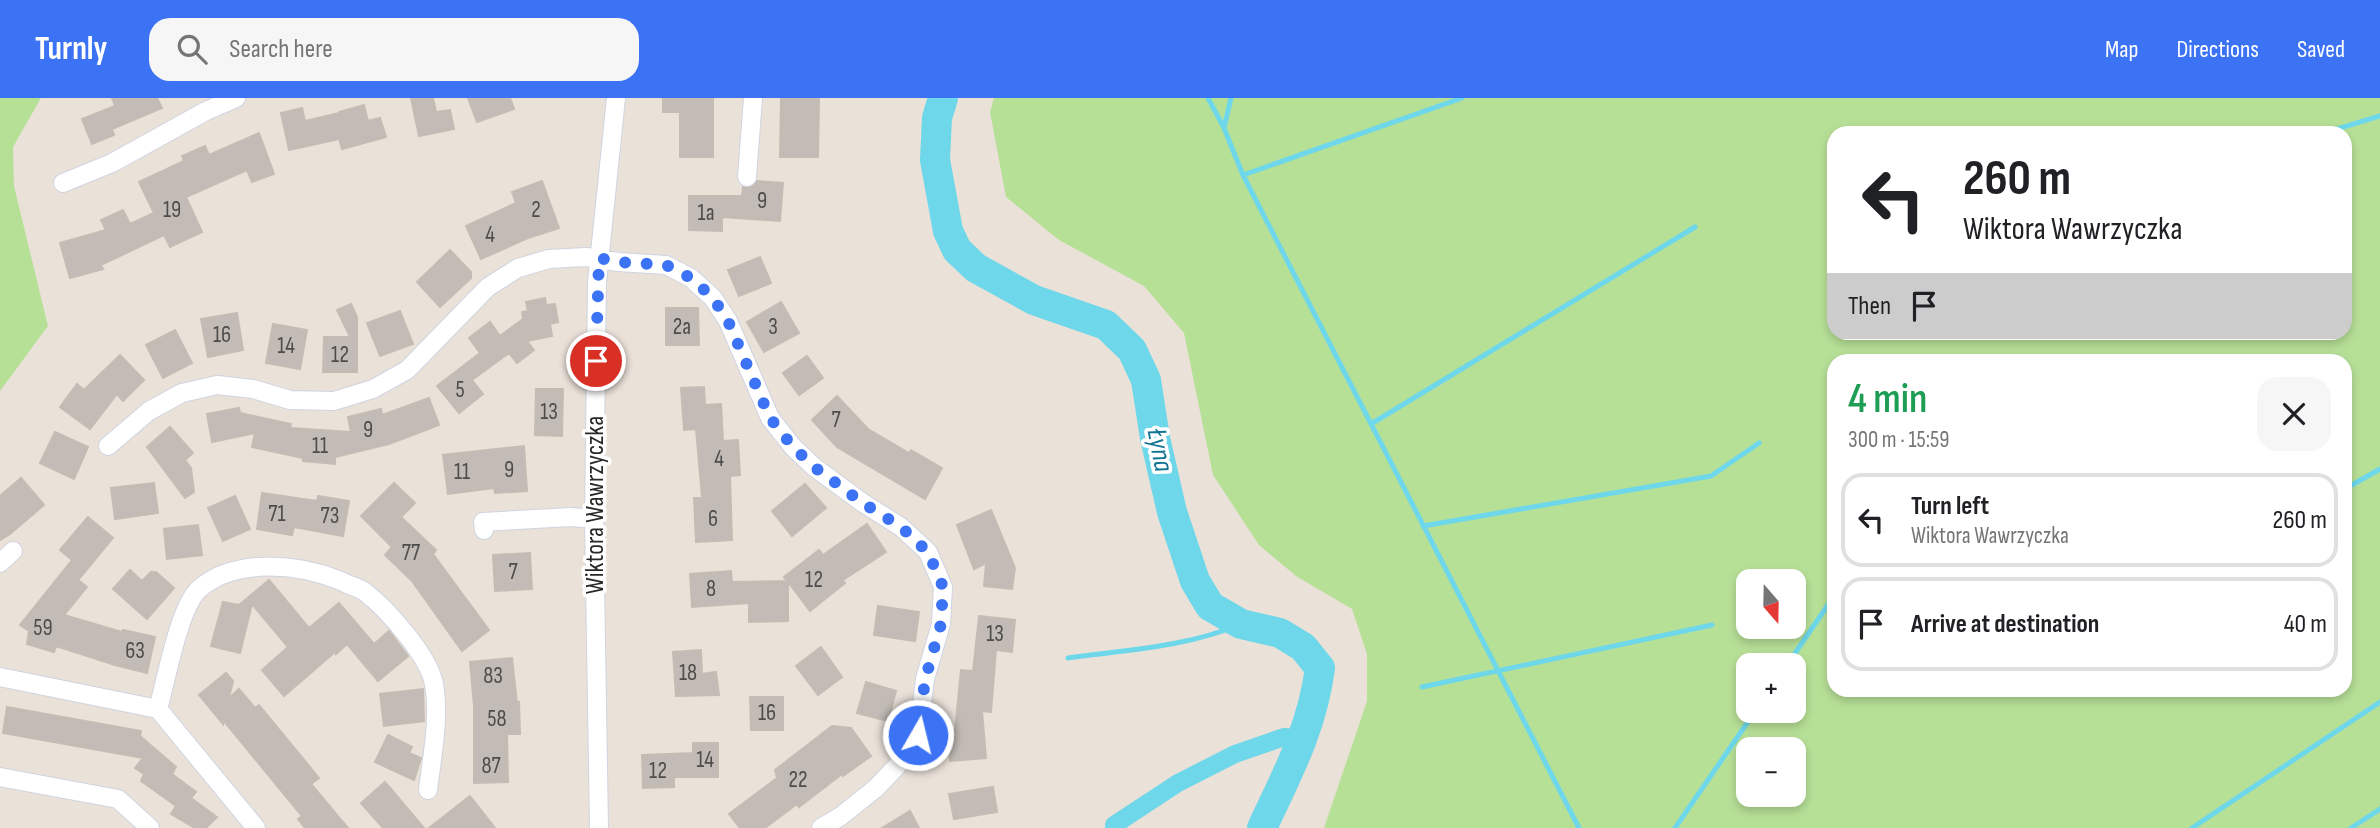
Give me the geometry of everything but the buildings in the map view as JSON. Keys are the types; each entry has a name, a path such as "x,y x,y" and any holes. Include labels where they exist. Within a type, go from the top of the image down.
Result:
{"street":[{"path":"63,183 112,163 206,111 236,98"},
{"name":"Wiktora Wawrzyczka","path":"599,828 594,519 599,258 616,98"},
{"path":"747,177 753,98"},
{"path":"108,446 149,411 182,393 217,385 253,389 290,400 334,401 373,389 407,370 488,287 518,268 549,259 599,258 666,265 691,278 713,298 728,321 770,418 793,447 814,467 901,527 928,552 943,587 941,624 925,680 918,735 897,766 876,788 821,828"},
{"path":"484,530 483,522 570,517 594,519"},
{"path":"158,709 184,614 198,590 225,574 266,565 319,573 364,591 415,643 433,682 435,724 428,790"},
{"path":"0,677 158,709 257,828"},
{"path":"0,777 118,799 150,828"}],"green space":[{"path":"0,98 41,98 13,147 14,186 48,326 0,391"},
{"path":"994,98 2380,98 2380,828 1324,828 1367,701 1367,654 1352,609 1296,576 1259,545 1213,475 1184,333 1144,286 1059,240 1006,197 990,112"}],"waterway":[{"name":"Łyna","path":"943,98 937,118 935,160 948,231 957,250 976,268 1034,300 1106,325 1132,350 1146,380 1155,438 1172,512 1195,581 1210,606 1241,624 1280,633 1303,647 1320,668 1305,731 1262,828"},
{"path":"1208,98 1223,126"},
{"path":"1231,98 1224,128 1243,175 1579,828"},
{"path":"1243,175 1462,98"},
{"path":"2347,126 2380,116"},
{"path":"1371,424 1695,227"},
{"path":"1423,526 1711,476 1759,443"},
{"path":"2352,485 2380,469"},
{"path":"1795,653 1827,606"},
{"path":"1068,658 1178,643 1241,624"},
{"path":"1422,687 1712,625"},
{"path":"2192,828 2380,702"},
{"path":"1675,828 1747,723"},
{"path":"1114,825 1178,783 1235,754 1284,737 1304,739"},
{"path":"2351,828 2380,809"}],"route":[{"path":"596,361 599,258 666,265 691,278 713,298 728,321 770,418 793,447 814,467 901,527 928,552 943,587 941,624 925,680 918,735"}]}
